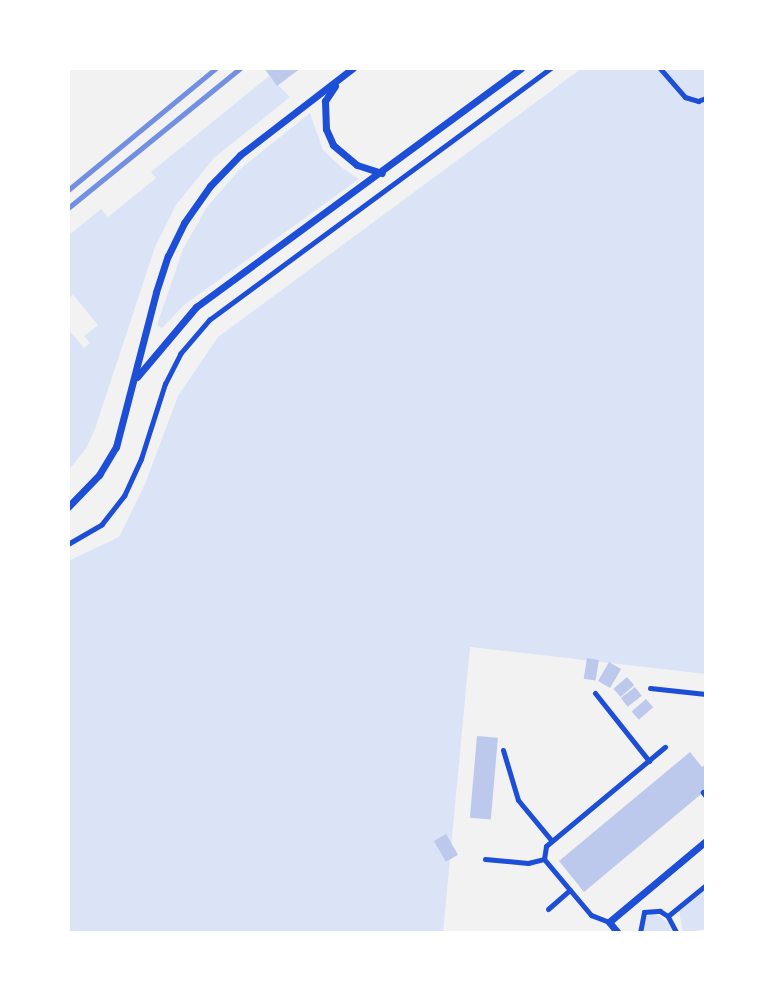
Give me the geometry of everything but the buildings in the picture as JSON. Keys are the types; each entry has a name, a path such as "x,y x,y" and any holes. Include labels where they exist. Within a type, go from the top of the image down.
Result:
{"street":[{"path":"68,507 99,475 116,447 156,292 168,256 184,223 210,186 240,155 353,68"},
{"path":"134,381 161,345 196,307 522,68"},
{"path":"339,79 325,101 326,129 342,155 382,173"},
{"path":"618,933 608,922 706,841"}],"lane":[{"path":"650,688 706,694"},
{"path":"595,693 649,761"},
{"path":"608,922 591,915 544,859 546,846 666,747"},
{"path":"503,750 519,800 552,841"},
{"path":"485,859 528,863 544,859"},
{"path":"548,909 570,890"}],"path":[{"path":"68,544 102,524 124,496 141,459 165,384 180,354 209,320 551,68"},
{"path":"660,68 685,97 698,101 706,98"},
{"path":"668,916 706,885"},
{"path":"640,933 644,912 660,911 668,916 677,933"}],"shaded area":[{"path":"582,68 706,68 706,674 470,647 443,933 68,933 68,561 119,537 145,484 178,396 218,337"},
{"path":"269,76 290,97 214,158 176,205 155,247 95,429 87,447 68,471 68,329 84,348 90,343 84,336 98,325 73,295 68,299 68,236 101,209 108,217 156,178 151,172"},
{"path":"310,113 323,150 359,179 184,305 162,328 157,325 183,249 207,207 239,170"},
{"path":"706,888 706,929 683,933 679,911"},
{"path":"655,913 668,923 673,933 642,933 645,917"}],"railway":[{"path":"68,190 216,68"},
{"path":"68,208 240,68"}]}
